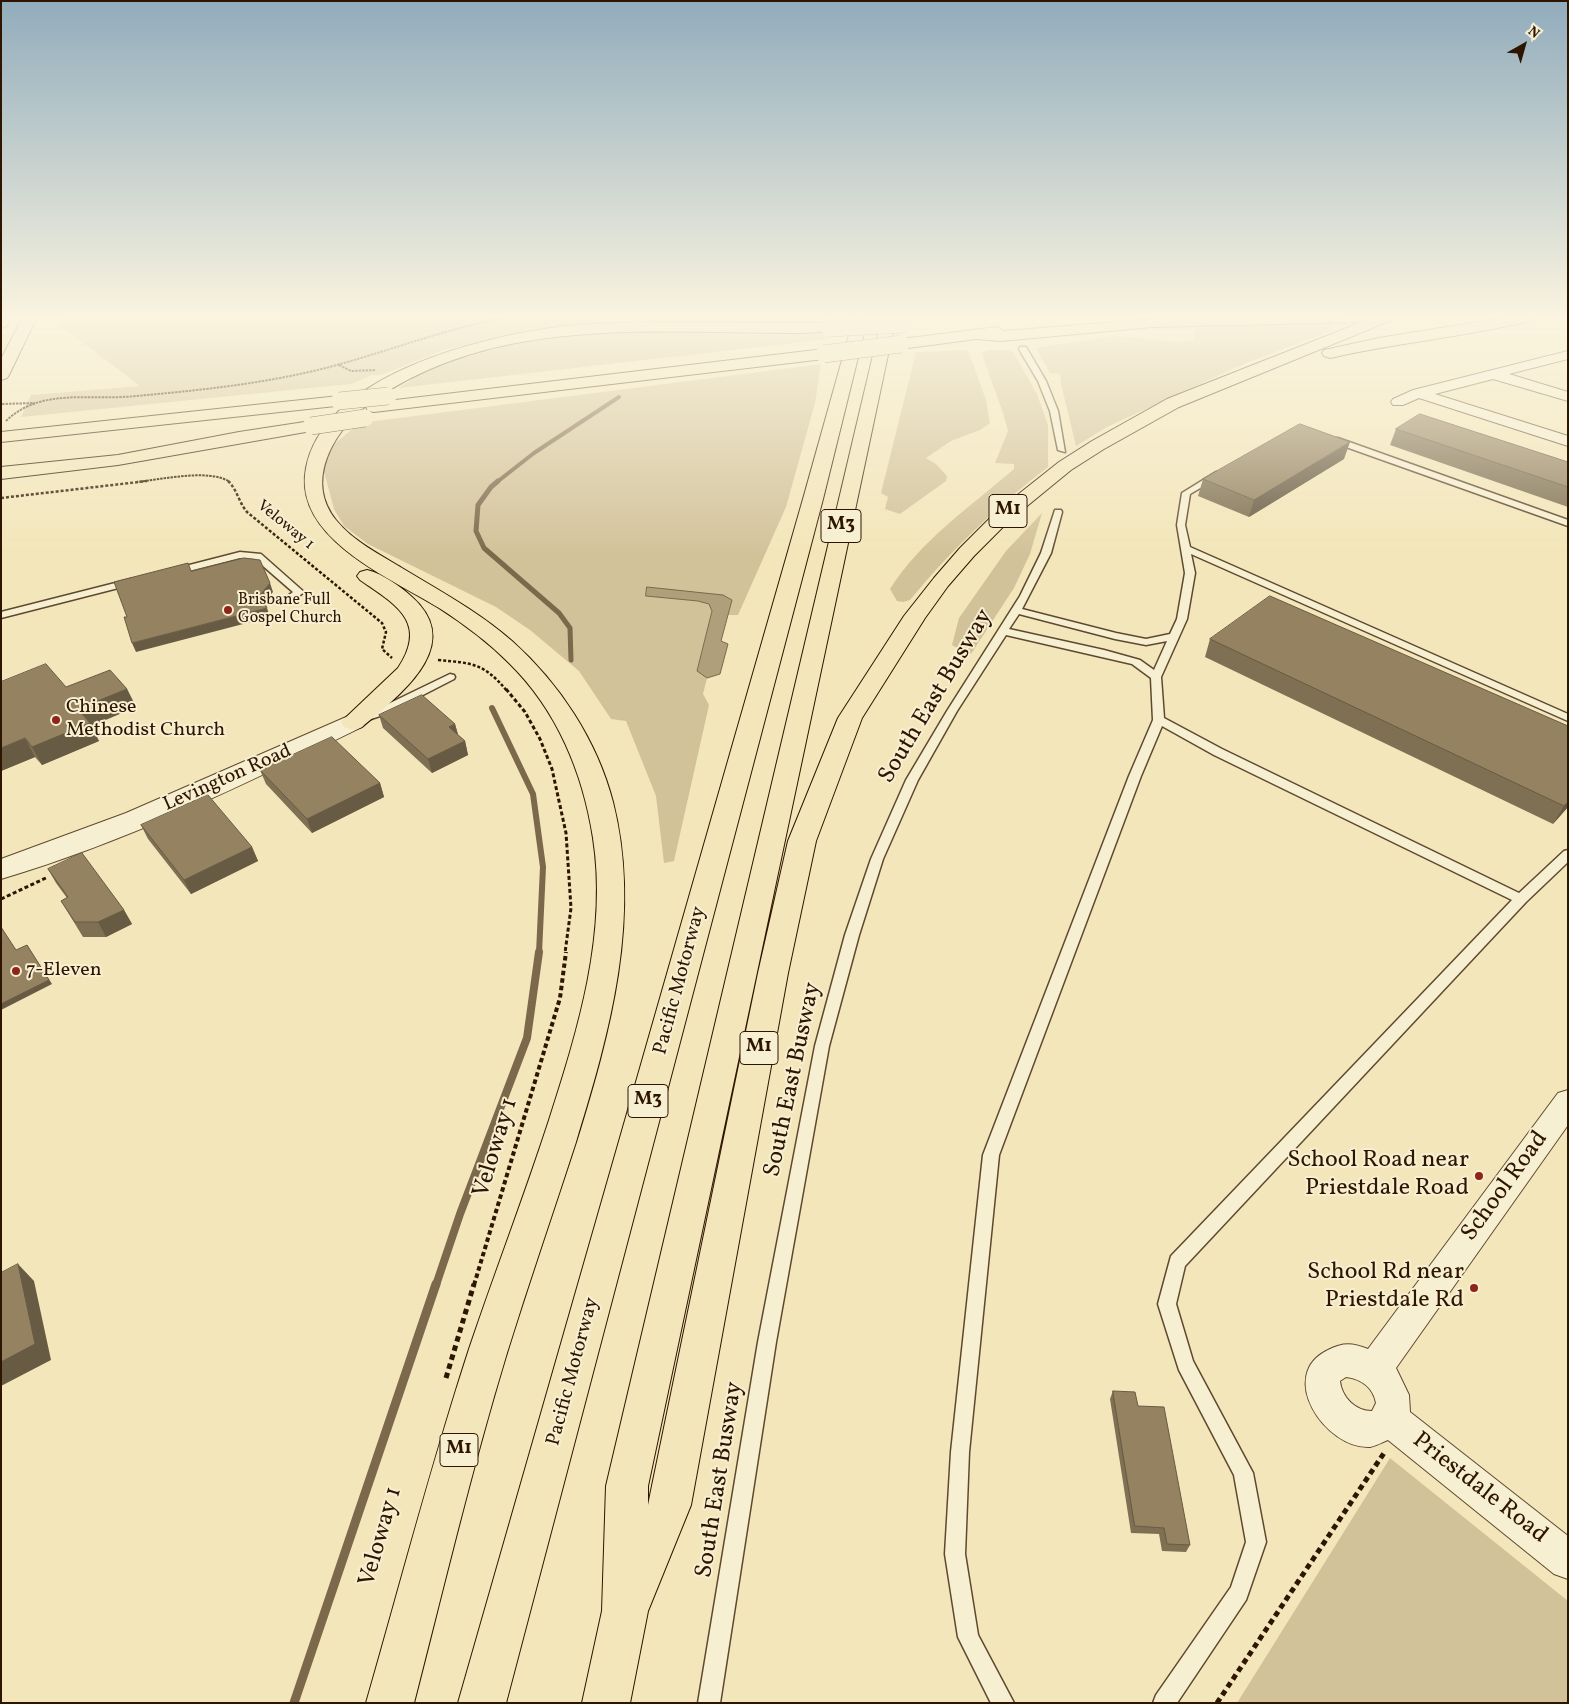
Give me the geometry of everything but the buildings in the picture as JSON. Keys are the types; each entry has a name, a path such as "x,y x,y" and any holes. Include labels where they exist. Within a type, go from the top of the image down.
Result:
{"main road":[{"name":"M1","path":"369,397 317,435 313,479 317,499 326,520 346,540 366,555 453,607 503,644 525,666 565,718 579,743 598,795 605,822 610,863 611,900 608,947 600,1003 581,1071 540,1200 478,1381 390,1703"},
{"path":"7,438 383,397"},
{"path":"7,438 324,412 370,413 507,397"},
{"name":"Pacific Motorway","path":"482,1703 806,527 840,397"},
{"name":"M3","path":"625,1611 627,1486 828,580 884,397"},
{"name":"M1","path":"606,1703 625,1611 670,1505 770,992 802,841 850,718 915,616 967,552 1003,516 1065,466 1123,430 1189,397"},
{"path":"1123,430 1156,420 1209,397"},
{"path":"1,474 148,455 239,437 317,435 370,413"},
{"path":"317,435 304,456 302,463 298,495 305,517 316,534 334,552 410,607 420,623 422,632 420,650 406,674 392,690 352,722"},
{"path":"1,482 35,475 50,468"}],"street":[{"path":"1398,402 1410,397"},
{"path":"1429,397 1568,441"},
{"name":"Levington Road","path":"1,869 107,833 206,790 352,722"},
{"name":"School Road","path":"1374,1370 1568,1102"},
{"path":"1344,1360 1356,1361 1374,1370 1388,1385 1392,1397 1395,1423 1372,1428 1359,1427 1347,1422 1335,1413 1327,1402 1322,1390 1322,1378 1326,1369 1333,1362 1344,1360"},
{"name":"Priestdale Road","path":"1395,1423 1568,1560"}],"lane":[{"path":"1048,397 1054,411 1062,450"},
{"path":"1322,438 1340,442 1568,523"},
{"path":"1004,1703 968,1637 954,1554 960,1452 991,1156 1135,776 1159,720 1156,678 1182,619 1190,573 1187,549 1181,526 1186,492 1226,469"},
{"name":"South East Busway","path":"709,1703 767,1342 822,1046 847,954 877,859 912,780 1016,610 1046,553 1058,512"},
{"path":"1187,549 1568,718"},
{"path":"162,574 240,555 258,556 299,592 287,601"},
{"path":"1,614 143,579"},
{"path":"1016,610 1114,636 1146,642 1175,636"},
{"path":"1003,631 1104,653 1136,662 1156,678"},
{"name":"Levington Road","path":"352,722 382,712 450,677"},
{"path":"1159,720 1218,752 1521,899"},
{"path":"1164,1703 1239,1593 1256,1542 1243,1473 1185,1364 1167,1304 1177,1262 1521,899 1568,854"}],"path":[{"path":"2,404 36,403 55,399 127,397"},
{"path":"7,438 14,414 36,403"},
{"name":"Veloway 1","path":"1,498 191,476 211,476 226,480 234,487 238,502 247,512 382,623 386,632 382,649 389,657 398,659"},
{"name":"Veloway 1","path":"430,660 468,663 486,669 500,682 525,712 540,739 552,768 566,833 571,908 560,998 446,1379"},
{"path":"1,899 54,874"},
{"path":"1217,1703 1395,1423"}],"shaded area":[{"path":"30,397 226,397 21,417"},
{"path":"567,397 816,397 786,507 738,615 728,615 732,600 647,588 647,596 698,601 709,604 712,611 697,671 707,678 703,694 709,705 674,861 664,863 656,796 626,721 611,719 579,671 530,630 496,607 368,544 344,526 334,509 323,468 328,449 360,423"},
{"path":"905,397 985,397 990,423 980,430 951,441 926,458 936,464 947,476 946,481 900,514 885,509 888,497 881,493"},
{"path":"997,397 1038,397 1048,425 1048,467 975,529 910,600 897,601 890,589 916,555 947,525 1014,469 1014,464 995,463 1008,431"},
{"path":"1064,397 1173,397 1107,427 1076,446"},
{"path":"1042,513 1030,554 1014,588 971,654 952,645 959,618 1006,551"},
{"path":"647,587 723,595 732,600 721,641 728,644 720,674 707,678 697,671 712,611 709,604 698,601 646,596"},
{"path":"1390,1458 1568,1601 1568,1703 1237,1703"}],"waterway":[{"path":"497,482 534,453 619,397"},
{"path":"498,481 491,487 478,505 476,531 484,548 559,613 570,628 571,660"},
{"path":"492,708 533,794 543,867 539,953"},
{"path":"436,1285 460,1214 527,1038 539,952"},
{"path":"294,1703 436,1284"}],"place":[{"name":"Brisbane Full Gospel Church","path":"228,610"},
{"name":"Chinese Methodist Church","path":"56,720"},
{"name":"7-Eleven","path":"16,971"},
{"name":"School Road near Priestdale Road","path":"1479,1176"},
{"name":"School Rd near Priestdale Rd","path":"1474,1288"}]}
